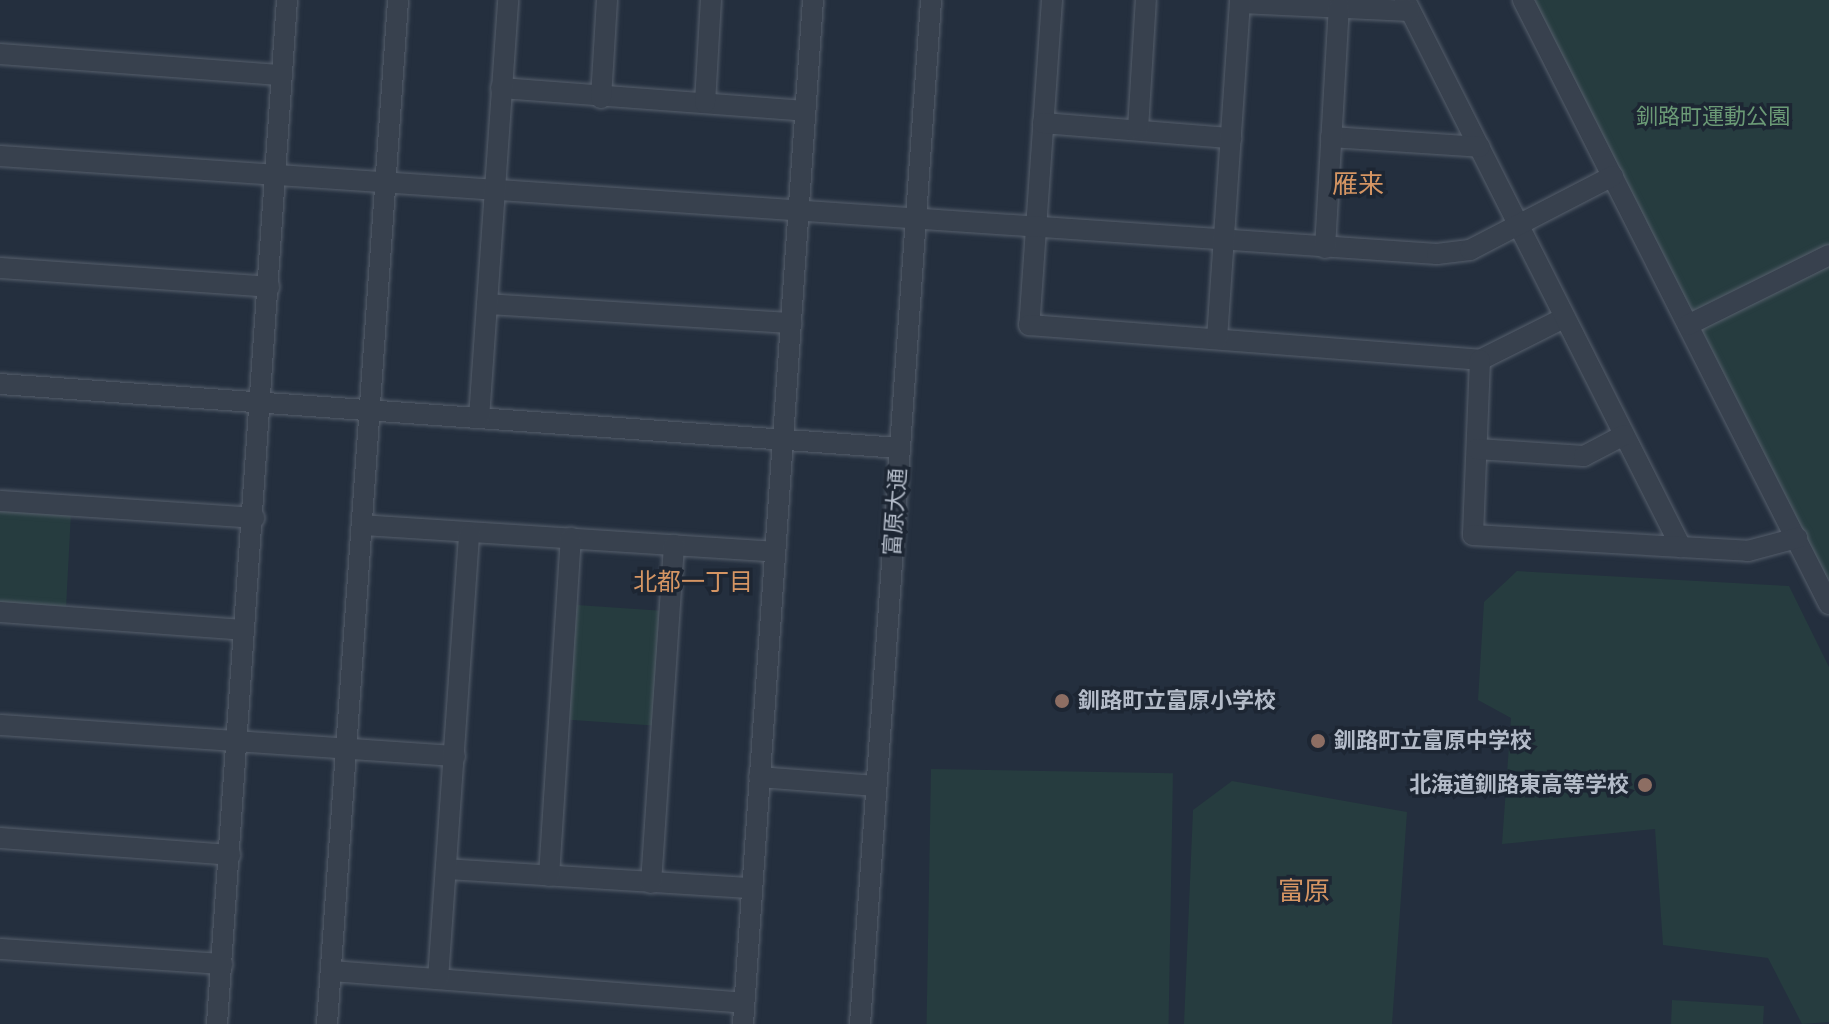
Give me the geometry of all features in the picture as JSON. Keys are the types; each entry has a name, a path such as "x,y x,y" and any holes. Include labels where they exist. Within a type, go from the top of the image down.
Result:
{"street":[{"path":"217,1024 243,630 262,404 287,0"},
{"path":"327,1024 398,0"},
{"path":"479,418 508,0"},
{"path":"601,98 607,0"},
{"path":"705,103 711,0"},
{"path":"743,1024 813,0"},
{"name":"富原大通","path":"860,1024 931,0"},
{"path":"1052,0 1029,325 1480,360 1564,318"},
{"path":"1138,129 1146,0"},
{"path":"1523,0 1829,604"},
{"path":"1217,339 1240,1 1339,8 1408,5 1681,547"},
{"path":"1325,248 1339,8"},
{"path":"0,54 282,75"},
{"path":"501,88 601,98 805,111"},
{"path":"1043,123 1231,138"},
{"path":"1331,137 1480,147"},
{"path":"0,156 1437,254 1470,250 1613,176"},
{"path":"1688,325 1829,255"},
{"path":"0,268 269,287"},
{"path":"487,304 791,323"},
{"path":"1480,360 1473,535 1748,551 1797,538"},
{"path":"0,384 900,448"},
{"path":"1477,449 1584,456 1624,435"},
{"path":"0,501 254,518"},
{"path":"362,525 775,552"},
{"path":"438,979 469,534"},
{"path":"549,876 571,538"},
{"path":"651,883 674,545"},
{"path":"0,612 243,630"},
{"path":"0,725 455,756"},
{"path":"759,777 876,786"},
{"path":"0,838 230,855"},
{"path":"446,869 750,888"},
{"path":"0,949 222,964"},
{"path":"332,971 744,1003"}],"green space":[{"name":"釧路町運動公園","path":"1523,0 1829,0 1829,604"},
{"path":"0,511 71,515 66,607 0,603"},
{"name":"北海道釧路東高等学校","path":"1517,571 1789,586 1829,667 1829,1022 1802,1024 1768,958 1663,945 1655,829 1502,844 1511,718 1478,700 1484,602"},
{"path":"577,605 661,611 653,726 569,720"},
{"path":"931,769 1173,773 1169,1024 927,1024"},
{"path":"1232,781 1407,812 1392,1024 1184,1024 1193,810"},
{"path":"1672,1000 1764,1006 1763,1024 1671,1024"}],"place":[{"name":"釧路町立富原小学校","path":"1062,701"},
{"name":"釧路町立富原中学校","path":"1318,741"},
{"name":"北海道釧路東高等学校","path":"1645,785"}],"district":[{"name":"雁来","path":"1358,184"},
{"name":"北都一丁目","path":"693,582"},
{"name":"富原","path":"1304,891"}]}
